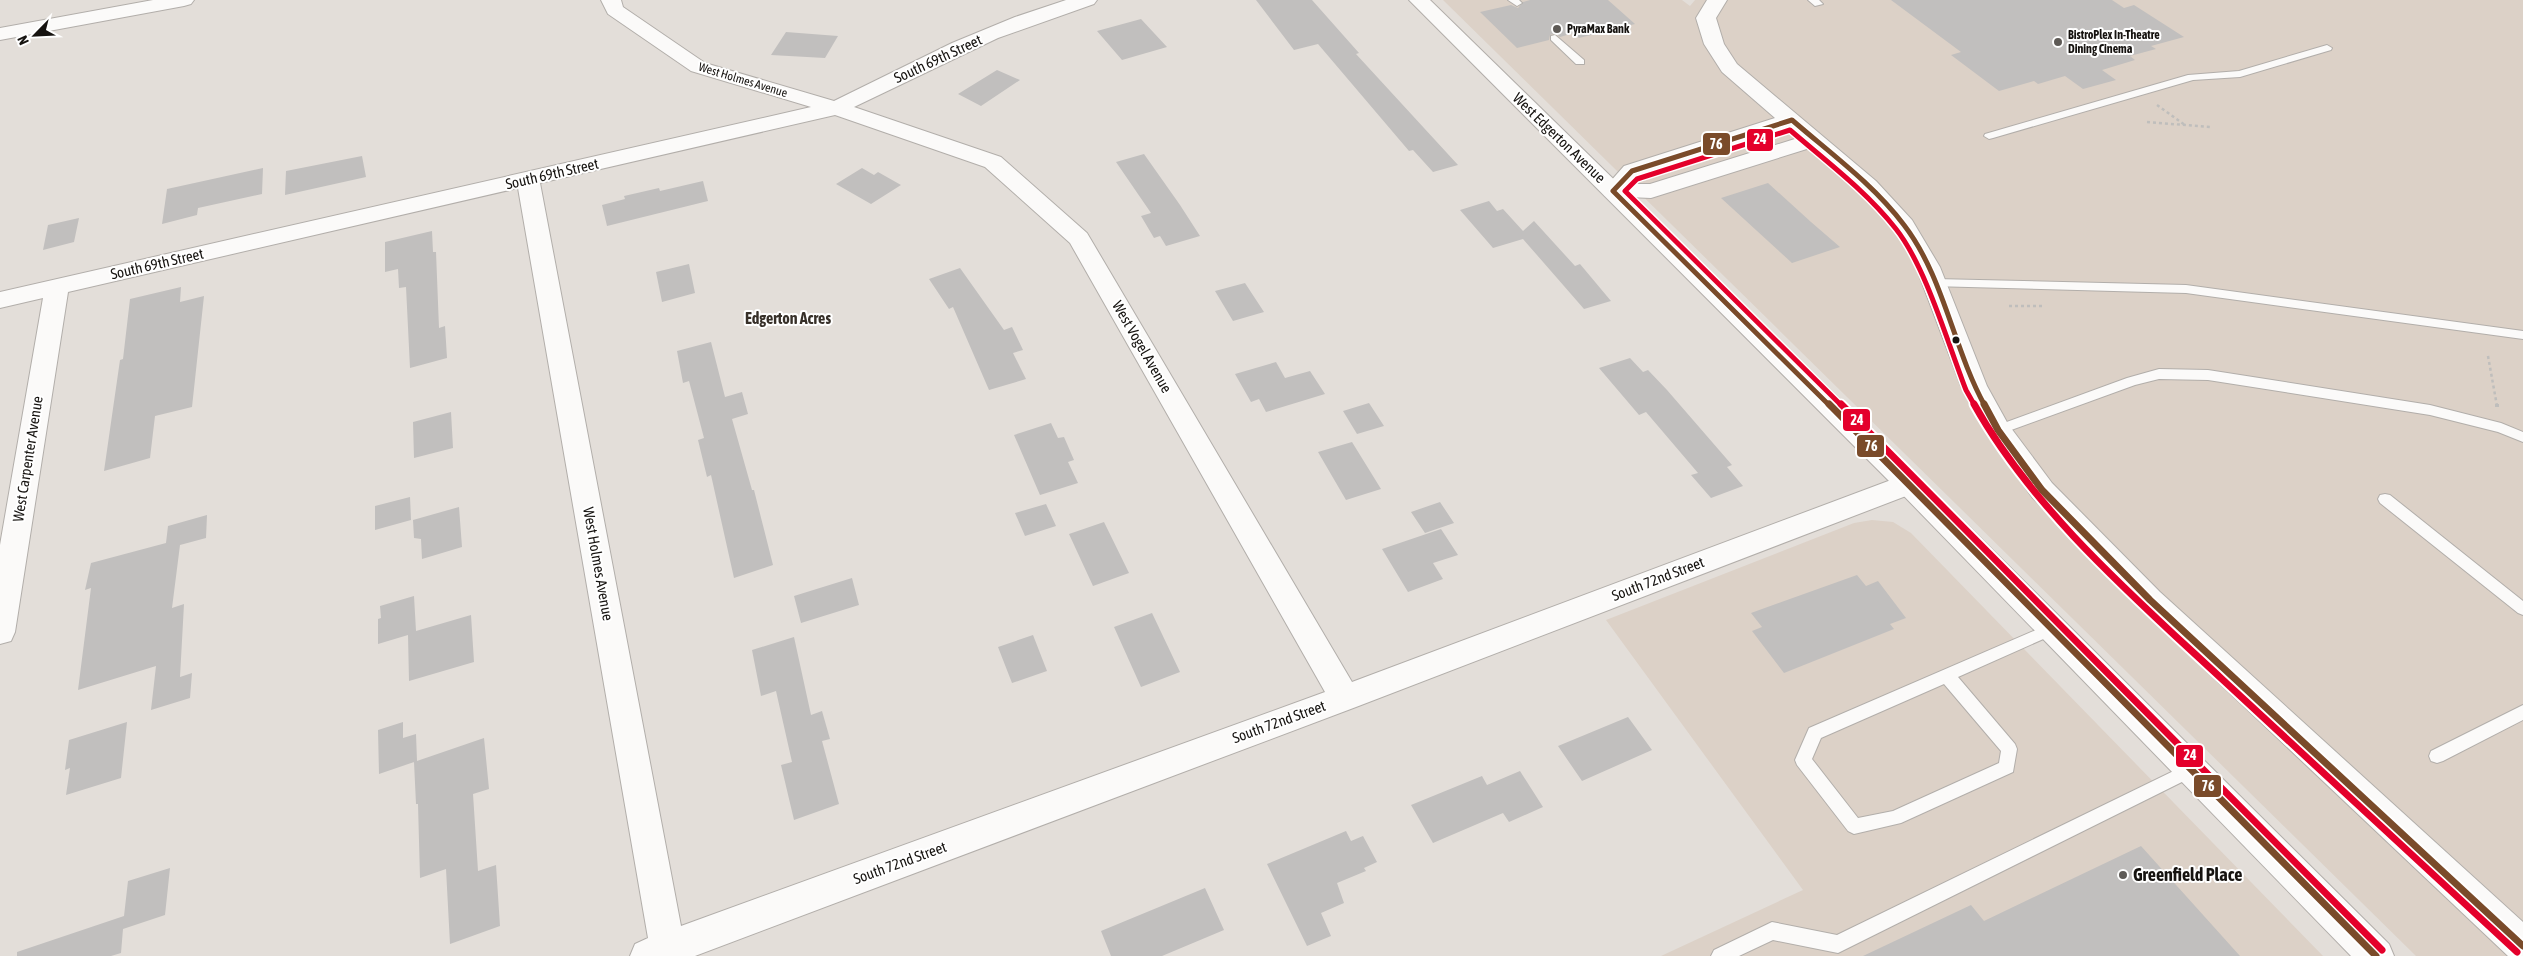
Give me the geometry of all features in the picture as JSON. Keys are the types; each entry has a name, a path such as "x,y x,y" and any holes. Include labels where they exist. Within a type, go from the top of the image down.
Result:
{"street":[{"path":"0,34 184,0"},
{"name":"West Holmes Avenue","path":"611,0 615,10 698,67 836,108"},
{"name":"South 69th Street","path":"0,300 836,108 954,48 1056,8 1087,0"},
{"name":"West Edgerton Avenue","path":"1419,0 1909,484 2376,956"},
{"path":"1717,0 1706,18 1714,44 1729,68 1868,186 1904,225 1935,283 1974,386 1998,430 2042,490 2157,607 2523,946"},
{"name":"West Vogel Avenue","path":"836,108 993,162 1079,238 1345,698"},
{"path":"1613,191 1632,172 1792,120"},
{"path":"1613,191 1652,191 1815,140"},
{"name":"West Holmes Avenue","path":"528,180 658,952"},
{"name":"West Carpenter Avenue","path":"0,632 57,287"},
{"name":"South 72nd Street","path":"658,952 1345,698 1909,484"}],"lane":[{"path":"1555,38 1580,62"},
{"path":"1989,136 2192,77 2240,74 2327,48"},
{"path":"1935,283 2186,289 2523,334"},
{"path":"1998,430 2132,381 2159,374 2208,375 2430,410 2501,428 2523,437"},
{"path":"2385,499 2523,609"},
{"path":"1946,675 2009,749 2007,767 1895,818 1854,826 1803,760 1815,733 1946,675 2052,629"},
{"path":"2437,756 2523,712"},
{"path":"1720,956 1772,931 1838,944 2192,769"}],"path":[{"path":"2151,101 2186,125"},
{"path":"2146,122 2210,127"},
{"path":"2488,356 2497,407"}],"shaded area":[{"path":"1443,0 1682,0 1690,6 1695,0 2523,0 2523,956 2416,956"},
{"path":"1872,520 1893,522 1911,533 2323,956 1661,956 1803,890 1606,620 1854,523"}],"building":[{"path":"1256,0 1312,0 1359,53 1356,54 1458,165 1433,172 1413,150 1409,151 1318,44 1294,50"},
{"name":"PyraMax Bank","path":"1530,0 1608,0 1635,24 1579,38 1574,33 1560,37 1555,33 1550,35 1549,40 1517,48 1480,12 1511,5 1518,8 1523,2"},
{"name":"BistroPlex In-Theatre Dining Cinema","path":"1891,0 2112,0 2124,8 2134,5 2184,37 2151,46 2156,49 2130,56 2135,60 2102,70 2116,80 2083,89 2065,76 2038,84 2034,81 1999,91 1951,55 1961,52"},
{"path":"1141,19 1167,47 1122,60 1097,31"},
{"path":"786,32 838,36 825,58 771,55"},
{"path":"997,70 1020,80 981,106 958,94"},
{"path":"1144,154 1200,236 1166,246 1160,236 1154,238 1141,216 1151,213 1116,162"},
{"path":"362,156 366,177 285,195 286,171"},
{"path":"263,168 262,194 198,208 197,215 162,224 167,189"},
{"path":"862,168 874,175 878,172 901,185 871,204 836,184"},
{"path":"703,181 708,201 607,226 602,205 625,199 624,196 659,188 660,191"},
{"path":"1768,183 1840,247 1792,263 1721,198"},
{"path":"1489,201 1497,211 1503,209 1523,231 1534,221 1575,266 1580,264 1611,301 1584,309 1523,239 1493,248 1460,210"},
{"path":"79,218 74,242 43,250 48,225"},
{"path":"432,231 433,252 436,252 439,328 445,326 447,358 410,368 406,287 399,288 398,269 385,272 385,242"},
{"path":"689,264 695,293 662,302 656,272"},
{"path":"960,268 1004,330 1012,327 1023,350 1013,353 1026,379 989,390 953,307 949,309 929,279"},
{"path":"1245,283 1264,312 1233,321 1215,291"},
{"path":"181,287 180,302 204,296 192,407 155,416 150,458 104,471 120,360 123,359 130,299"},
{"path":"711,342 725,397 742,392 748,414 732,419 752,490 754,490 773,565 734,578 711,475 707,477 698,440 704,438 689,381 683,383 677,351"},
{"path":"1630,358 1643,372 1648,370 1667,390 1732,465 1727,467 1743,486 1711,498 1691,475 1698,473 1646,412 1639,415 1599,368"},
{"path":"1276,362 1285,378 1310,371 1325,394 1266,412 1259,399 1251,402 1235,374"},
{"path":"1369,403 1384,426 1357,434 1343,411"},
{"path":"451,412 453,448 414,458 413,422"},
{"path":"1051,423 1058,438 1064,437 1074,460 1068,462 1078,483 1040,495 1014,435"},
{"path":"1352,442 1381,489 1346,500 1318,452"},
{"path":"410,497 411,520 375,530 375,506"},
{"path":"1440,502 1454,523 1425,533 1411,512"},
{"path":"1046,504 1056,526 1025,536 1015,513"},
{"path":"459,507 462,547 422,559 421,539 414,538 413,520"},
{"path":"207,515 206,538 180,545 172,608 184,604 180,677 192,673 190,698 151,710 156,666 78,690 91,588 85,590 91,563 166,543 168,526"},
{"path":"1104,522 1129,573 1093,586 1069,534"},
{"path":"1441,529 1458,555 1433,563 1443,579 1408,592 1382,549"},
{"path":"1857,575 1866,586 1878,581 1906,618 1890,624 1894,629 1784,673 1752,631 1762,627 1751,613"},
{"path":"852,578 859,605 801,623 794,596"},
{"path":"414,596 416,631 471,615 474,662 409,681 408,635 378,644 378,619 381,618 380,606"},
{"path":"1152,613 1180,672 1141,687 1114,627"},
{"path":"1033,635 1047,671 1012,683 998,647"},
{"path":"794,637 811,715 822,711 830,739 822,741 839,804 794,820 781,765 792,762 776,691 761,696 752,650"},
{"path":"1628,717 1652,750 1582,781 1558,746"},
{"path":"127,722 121,778 66,795 70,768 65,770 69,740"},
{"path":"403,722 403,738 416,734 417,761 379,774 378,730"},
{"path":"484,738 489,789 473,794 478,871 496,865 500,926 450,944 446,869 420,878 418,804 416,804 414,762"},
{"path":"1520,771 1543,807 1509,822 1503,813 1433,843 1411,805 1482,776 1487,785"},
{"path":"1346,831 1351,841 1363,836 1377,862 1364,868 1366,871 1337,883 1344,903 1321,913 1331,936 1307,946 1267,864"},
{"name":"Greenfield Place","path":"2141,846 2240,956 1863,956 1971,905 1984,921"},
{"path":"170,868 165,915 123,929 121,953 111,956 17,956 17,952 124,916 128,881"},
{"path":"1205,888 1224,930 1162,956 1111,956 1101,931"}],"transit line":[{"name":"76","path":"2376,956 1909,484 1613,191 1632,171 1792,120 1868,186 1904,225 1928,267 1974,386 1998,430 2042,490 2150,600 2523,946"},
{"name":"24","path":"2382,950 1915,478 1625,191 1637,179 1790,130 1862,192 1897,230 1920,271 1966,390 1991,435 2036,496 2144,606 2517,952"}],"place":[{"name":"PyraMax Bank","path":"1557,29"},
{"name":"BistroPlex In-Theatre Dining Cinema","path":"2058,42"},
{"name":"Greenfield Place","path":"2123,875"}],"district":[{"name":"Edgerton Acres","path":"788,318"}]}
